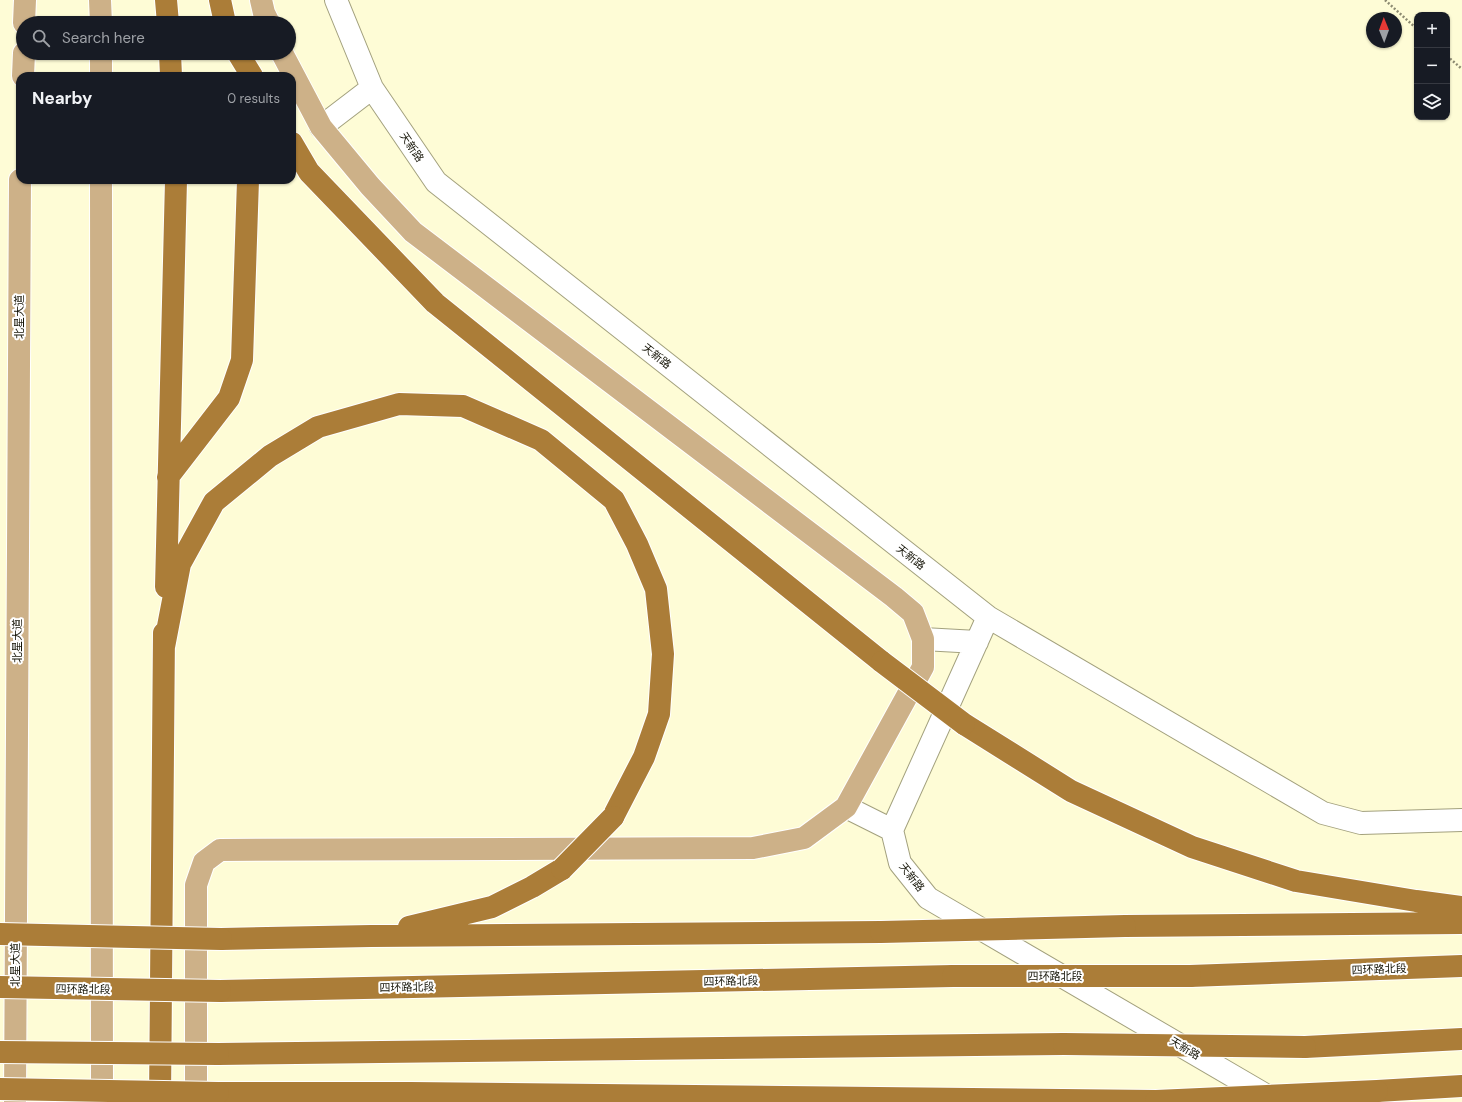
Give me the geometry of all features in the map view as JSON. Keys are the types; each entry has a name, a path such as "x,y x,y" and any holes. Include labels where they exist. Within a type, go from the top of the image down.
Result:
{"highway":[{"path":"166,0 167,16"},
{"path":"220,0 223,16"},
{"path":"170,60 171,72"},
{"path":"242,60 250,72"},
{"path":"296,150 309,172 435,304 882,662 964,724 1071,791 1192,847 1296,881 1462,907"},
{"path":"160,1102 164,647 176,184"},
{"path":"168,477 229,398 242,360 248,184"},
{"path":"164,647 180,564 214,502 270,456 318,427 399,404 463,406 541,440 614,500 637,544 656,589 663,654 659,714 644,757 613,817 562,869 532,887 492,907 371,936"},
{"path":"0,934 221,939 371,936 881,932 1125,926 1462,923"},
{"name":"四环路北段","path":"0,987 220,991 953,976 1190,976 1462,966"},
{"path":"0,1052 218,1054 1064,1044 1305,1047 1462,1039"},
{"path":"0,1089 218,1093 411,1093 1156,1101 1462,1086"},
{"path":"1346,1102 1377,1091"},
{"path":"411,1093 442,1102"}],"main road":[{"path":"24,16 25,0"},
{"path":"100,0 100,16"},
{"path":"261,0 266,16"},
{"path":"23,72 24,60"},
{"path":"101,60 101,72"},
{"path":"286,60 292,72"},
{"path":"196,1102 196,885 204,862 220,850 753,848 804,838 846,807 923,667 924,639 913,613 894,597 413,232 370,186 321,127 296,80"},
{"name":"北星大道","path":"15,1102 20,184"},
{"path":"101,184 102,1102"}],"street":[{"name":"天新路","path":"336,0 372,88 436,182 988,618 1323,813 1361,823 1462,820"},
{"path":"321,127 372,88"},
{"path":"846,807 892,830 988,618"},
{"path":"924,639 977,642"},
{"name":"天新路","path":"892,830 900,863 928,898 1277,1102"}],"path":[{"path":"1385,0 1414,26"},
{"path":"1450,59 1462,69"}]}
